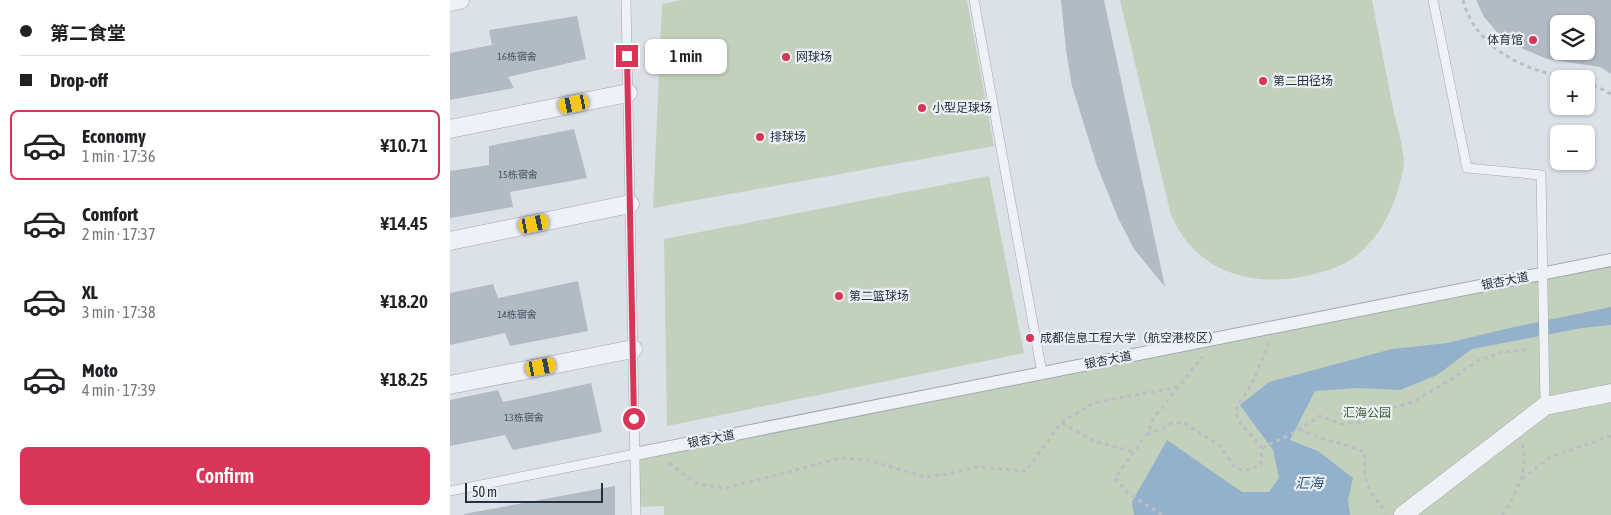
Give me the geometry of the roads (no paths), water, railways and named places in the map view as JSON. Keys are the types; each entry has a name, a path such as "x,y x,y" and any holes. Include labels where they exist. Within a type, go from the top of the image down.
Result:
{"street":[{"path":"450,2 460,0"},
{"path":"450,129 628,93"},
{"path":"450,241 630,204"},
{"name":"银杏大道","path":"635,454 1611,260"},
{"path":"450,385 633,349"},
{"path":"1402,515 1545,406 1611,393"}],"lane":[{"path":"626,0 636,515"},
{"path":"974,0 1001,152"},
{"path":"974,0 1042,373"},
{"path":"1433,0 1466,168 1540,175 1545,406"},
{"path":"450,491 635,454"}],"water":[{"name":"汇海","path":"1611,307 1611,325 1582,328 1472,349 1437,375 1400,390 1358,388 1315,391 1290,440 1318,451 1353,478 1348,500 1350,515 1134,515 1132,502 1167,440 1242,492 1269,492 1279,478 1273,450 1240,405 1269,382 1392,349 1447,343"}],"place":[{"name":"体育馆","path":"1533,40"},
{"name":"网球场","path":"786,57"},
{"name":"第二田径场","path":"1263,81"},
{"name":"小型足球场","path":"922,108"},
{"name":"排球场","path":"760,137"},
{"name":"第二篮球场","path":"839,296"},
{"name":"成都信息工程大学（航空港校区）","path":"1030,338"}],"park label":[{"name":"汇海公园","path":"1367,413"}]}
